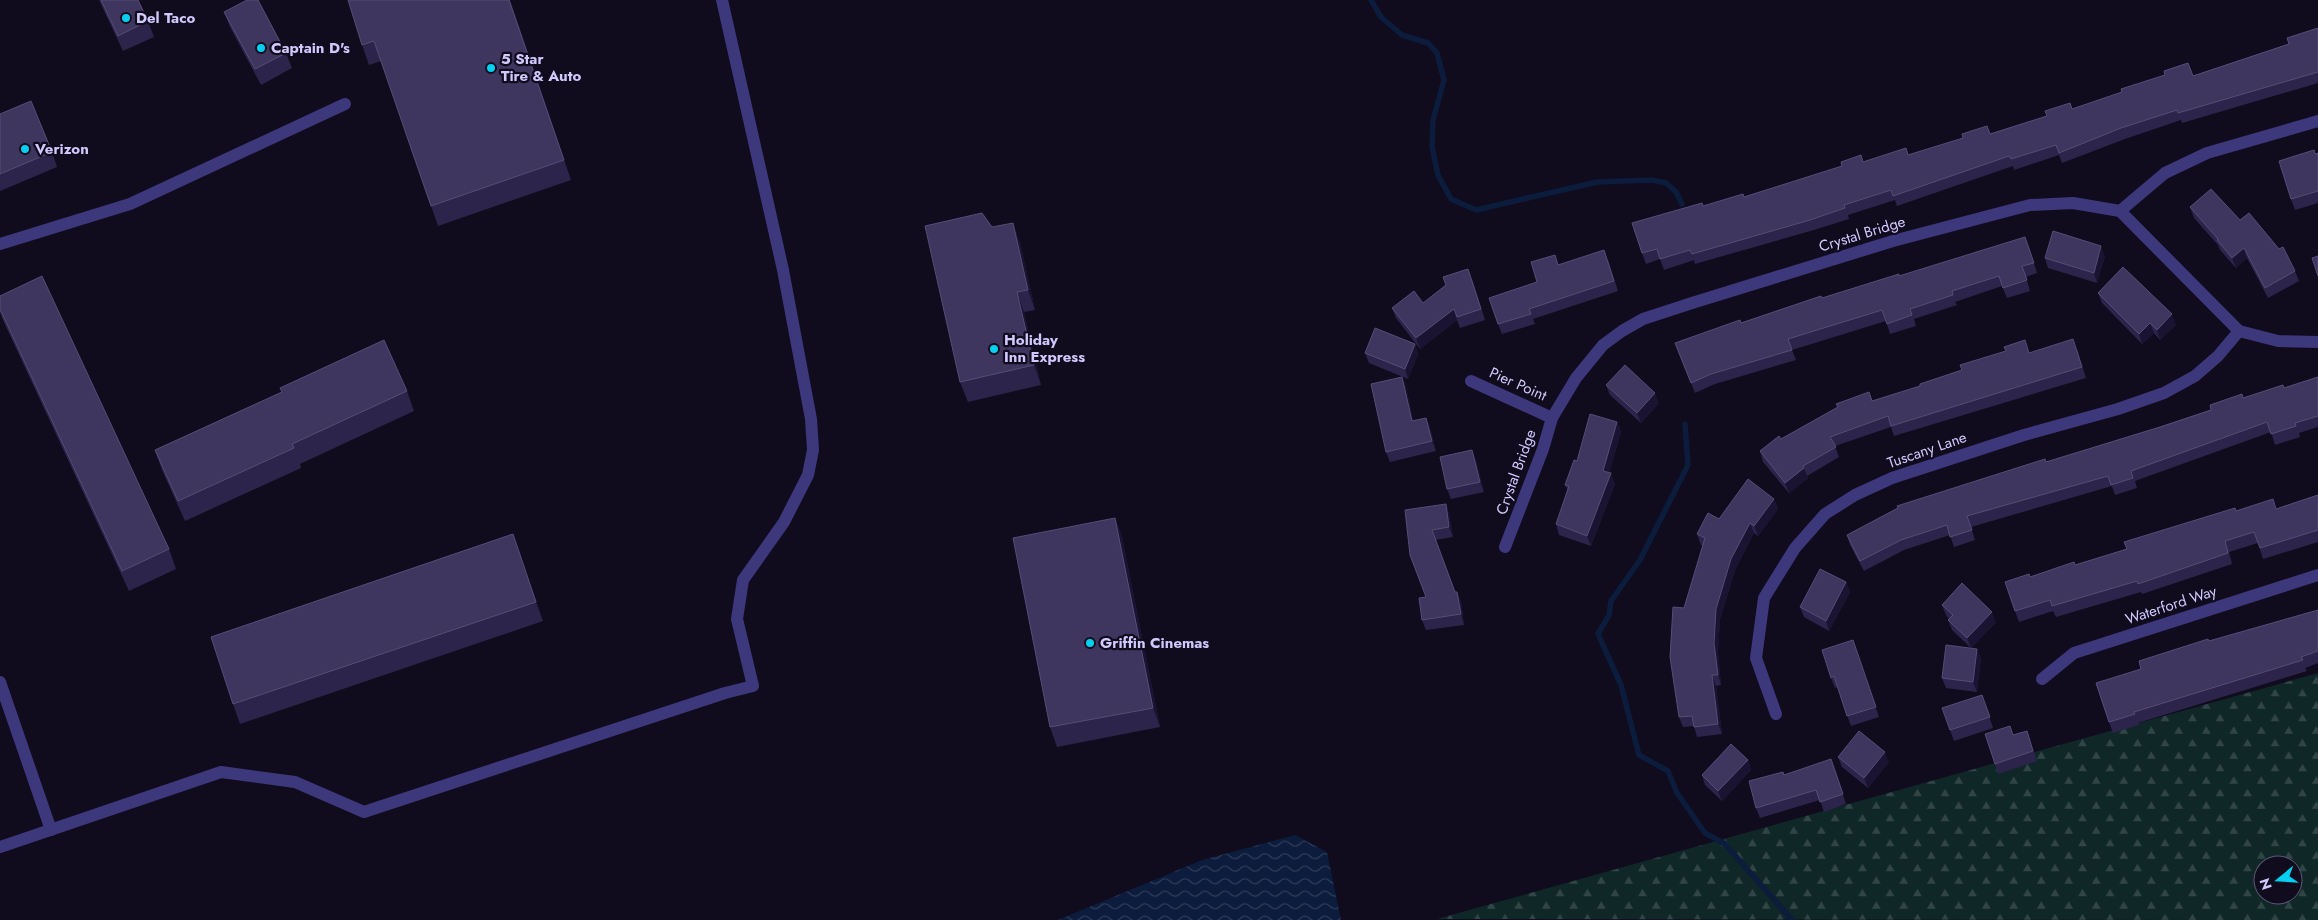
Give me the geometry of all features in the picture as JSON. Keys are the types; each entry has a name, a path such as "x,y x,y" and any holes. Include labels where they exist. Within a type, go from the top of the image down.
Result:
{"street":[{"path":"0,847 221,772 295,782 364,812 725,692 753,686 737,618 743,580 784,522 808,475 813,450 811,419 783,270 722,0"},
{"path":"0,244 130,204 345,104"},
{"path":"2318,121 2206,153 2165,173 2120,210 2239,331 2278,341 2318,342"},
{"name":"Crystal Bridge","path":"1505,547 1543,449 1552,418 1576,378 1603,346 1644,319 1893,241 2030,206 2073,203 2120,210"},
{"name":"Tuscany Lane","path":"1776,714 1756,658 1764,598 1795,548 1825,514 1855,495 1892,478 2024,435 2118,409 2164,393 2194,376 2218,356 2239,331"},
{"name":"Pier Point","path":"1471,381 1552,418"},
{"name":"Waterford Way","path":"2042,679 2074,653 2318,575"},
{"path":"0,682 51,830"}],"green space":[{"path":"2318,673 2318,920 1437,919"}],"water":[{"path":"1295,835 1327,852 1341,920 1058,920 1202,860"}],"building":[{"name":"Del Taco","path":"101,0 138,0 148,21 118,36"},
{"name":"Captain D's","path":"247,0 258,0 286,53 255,69 224,12"},
{"path":"348,0 509,0 564,160 431,206 374,41 362,45"},
{"path":"2318,28 2318,72 2178,113 2177,110 2121,128 2059,153 2056,145 2011,159 2009,156 1893,196 1891,190 1844,205 1845,208 1810,220 1692,254 1690,250 1660,259 1657,249 1642,253 1632,223 1702,203 1703,206 1743,194 1744,197 1842,166 1841,162 1861,155 1863,162 1906,148 1908,155 1963,138 1962,134 1987,126 1990,134 2047,116 2045,111 2070,103 2072,109 2122,92 2121,89 2165,75 2164,71 2188,63 2193,76 2289,44 2287,38"},
{"name":"Verizon","path":"31,101 52,152 0,174 0,114"},
{"path":"2314,150 2315,154 2318,153 2318,191 2291,199 2279,161"},
{"path":"2211,189 2240,220 2249,213 2279,249 2283,247 2295,271 2265,288 2244,248 2232,258 2190,207"},
{"name":"Holiday Inn Express","path":"982,213 992,227 1013,223 1028,290 1017,292 1034,365 960,382 925,226"},
{"path":"2053,231 2101,246 2094,273 2045,258"},
{"path":"2025,237 2034,263 2022,266 2027,280 2003,288 1999,276 1952,291 1953,295 1910,309 1912,315 1887,324 1882,310 1788,339 1792,350 1711,374 1691,383 1675,343 1740,320 1741,323 1821,296 1822,298 1899,274 1899,276"},
{"path":"1604,250 1614,281 1529,309 1531,314 1498,324 1489,298 1537,282 1531,262 1555,255 1558,265"},
{"path":"2318,256 2318,276 2312,258"},
{"path":"2123,267 2172,314 2157,330 2150,323 2139,334 2098,293"},
{"path":"1468,269 1481,309 1457,317 1454,309 1416,338 1392,308 1414,291 1423,303 1446,285 1443,277"},
{"path":"42,276 169,549 122,571 0,309 0,296"},
{"path":"1375,328 1415,344 1405,369 1365,353"},
{"path":"2073,339 2082,367 1891,426 1888,416 1830,437 1836,447 1803,466 1804,468 1785,483 1760,451 1779,436 1781,439 1838,407 1836,404 1869,392 1872,401 1920,386 1920,384 1962,370 1960,365 2006,351 2004,347 2025,340 2029,353"},
{"path":"384,340 407,391 292,444 294,448 178,501 155,450 282,392 280,388"},
{"path":"1625,365 1655,393 1637,413 1606,385"},
{"path":"1402,377 1412,421 1426,418 1432,441 1386,452 1371,384"},
{"path":"2318,377 2318,416 2295,423 2296,426 2271,434 2267,422 2131,471 2133,478 2111,485 2108,476 1967,516 1972,530 1950,537 1947,525 1901,540 1860,561 1847,535 1898,508 1897,506 2045,459 2046,462 2160,427 2211,410 2210,405 2242,394 2243,398 2283,385 2284,388"},
{"path":"1590,414 1617,422 1603,471 1611,473 1587,536 1556,524 1569,486 1565,485 1574,460 1577,461"},
{"path":"1472,450 1480,482 1447,489 1440,457"},
{"path":"1748,479 1774,499 1754,526 1750,523 1731,559 1716,609 1714,643 1718,675 1712,675 1718,724 1694,727 1692,716 1679,717 1670,657 1673,607 1684,608 1705,538 1697,534 1708,513 1719,519"},
{"path":"2318,495 2318,530 2260,548 2254,532 2225,541 2228,553 2138,584 2137,581 2052,606 2050,600 2015,611 2005,582 2029,574 2030,577 2074,562 2075,565 2127,549 2124,542 2235,508 2236,511 2273,499 2276,509"},
{"path":"1446,504 1449,527 1432,530 1455,592 1457,592 1461,614 1422,620 1419,598 1426,597 1410,555 1405,510"},
{"name":"Griffin Cinemas","path":"1115,518 1153,708 1050,727 1013,538"},
{"path":"513,534 536,602 233,704 211,637"},
{"path":"1820,569 1846,582 1826,621 1800,607"},
{"path":"1962,583 1992,612 1967,638 1948,620 1953,615 1942,605"},
{"path":"2318,610 2318,651 2301,657 2303,660 2134,712 2135,714 2109,722 2096,683 2141,669 2139,661 2208,639 2209,641"},
{"path":"1853,640 1876,707 1847,716 1834,676 1831,678 1822,650"},
{"path":"1946,645 1977,649 1973,682 1942,678"},
{"path":"1982,695 1990,717 1950,730 1942,708"},
{"path":"2010,726 2013,735 2027,731 2033,751 1995,764 1985,734"},
{"path":"1859,731 1885,752 1864,778 1838,757"},
{"path":"1731,744 1748,760 1718,791 1702,775"},
{"path":"1831,759 1843,794 1820,802 1816,790 1756,808 1749,781 1783,772 1784,775"}],"waterway":[{"path":"1371,0 1381,17 1402,35 1428,43 1437,53 1444,80 1433,120 1432,147 1438,175 1451,199 1476,210 1597,182 1652,180 1666,183 1676,192 1682,204"},
{"path":"1685,424 1688,465 1640,560 1611,601 1609,615 1598,634 1621,685 1639,755 1668,771 1677,793 1705,833 1725,844 1792,920"}],"place":[{"name":"Del Taco","path":"126,18"},
{"name":"Captain D's","path":"261,48"},
{"name":"5 Star Tire & Auto","path":"491,68"},
{"name":"Verizon","path":"25,149"},
{"name":"Holiday Inn Express","path":"994,349"},
{"name":"Griffin Cinemas","path":"1090,643"}]}
